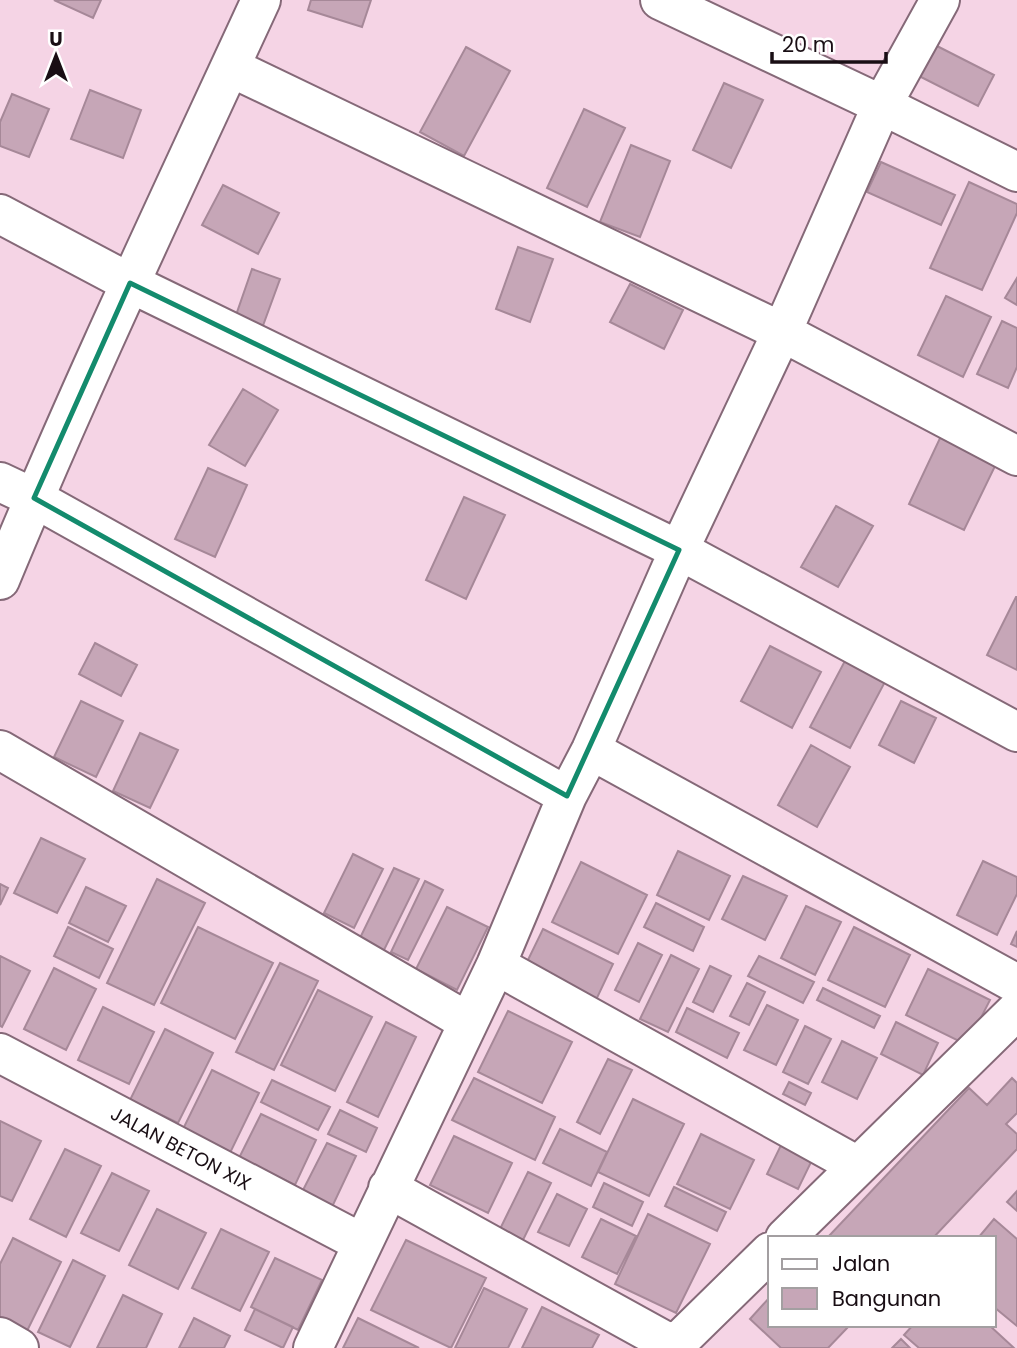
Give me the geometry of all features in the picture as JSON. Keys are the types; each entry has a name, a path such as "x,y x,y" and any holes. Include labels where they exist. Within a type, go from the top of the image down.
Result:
{"street":[{"path":"0,580 130,283 261,0"},
{"path":"660,0 882,105 1017,173"},
{"path":"313,1348 496,965 567,796 591,750 679,550 782,332 882,105 940,0"},
{"path":"230,67 782,332 1017,456"},
{"path":"0,214 130,283 679,550 1017,732"},
{"path":"0,482 34,498 567,796"},
{"path":"0,750 468,1022"},
{"path":"591,750 1017,984"},
{"path":"496,965 858,1166"},
{"path":"787,1236 1017,1010"},
{"name":"JALAN BETON XIX","path":"0,1054 362,1243"},
{"path":"388,1188 674,1347 768,1254"},
{"path":"0,1337 19,1348"}],"highlighted area":[{"path":"130,283 679,550 567,796 34,498"}],"building":[{"path":"54,0 101,0 93,18"},
{"path":"311,0 371,0 362,27 308,10"},
{"path":"935,45 994,75 978,106 919,76"},
{"path":"466,47 510,71 464,156 420,132"},
{"path":"724,83 763,100 731,168 693,150"},
{"path":"90,90 141,110 123,158 71,139"},
{"path":"12,94 49,109 29,157 0,146 0,122"},
{"path":"584,109 625,128 587,207 547,188"},
{"path":"631,145 670,161 640,237 600,222"},
{"path":"881,162 955,195 941,225 867,192"},
{"path":"969,182 1017,204 1017,213 982,290 930,268"},
{"path":"223,185 279,213 258,254 202,225"},
{"path":"518,247 553,259 530,322 496,309"},
{"path":"252,269 280,279 261,331 234,321"},
{"path":"1017,278 1017,305 1005,298"},
{"path":"630,284 683,310 664,349 610,322"},
{"path":"946,296 991,317 963,377 918,355"},
{"path":"1002,321 1017,328 1017,367 1008,388 977,374"},
{"path":"243,389 278,410 245,466 209,445"},
{"path":"941,436 997,462 964,530 909,504"},
{"path":"208,468 247,485 215,557 175,539"},
{"path":"464,497 505,515 466,599 426,580"},
{"path":"836,506 873,526 838,587 801,567"},
{"path":"1017,597 1017,670 987,655"},
{"path":"95,643 137,665 121,696 79,674"},
{"path":"770,646 821,672 792,728 741,701"},
{"path":"847,657 887,678 850,748 810,727"},
{"path":"81,701 123,721 96,777 54,757"},
{"path":"901,701 936,718 914,763 879,745"},
{"path":"140,733 178,750 150,808 113,791"},
{"path":"811,745 850,767 817,827 778,805"},
{"path":"41,838 85,859 57,913 14,893"},
{"path":"678,851 730,876 709,920 657,895"},
{"path":"353,854 383,869 354,928 324,913"},
{"path":"983,861 1017,877 1017,894 997,935 957,915"},
{"path":"581,862 647,895 618,954 552,922"},
{"path":"394,868 419,879 383,952 359,940"},
{"path":"743,876 787,896 765,940 722,919"},
{"path":"157,879 205,903 154,1005 107,983"},
{"path":"425,881 443,890 408,960 391,952"},
{"path":"0,884 8,888 0,905"},
{"path":"86,887 126,906 108,942 69,923"},
{"path":"656,903 704,927 693,951 644,927"},
{"path":"806,906 841,922 815,975 781,958"},
{"path":"447,907 488,927 457,990 416,969"},
{"path":"68,927 113,949 99,978 54,956"},
{"path":"198,927 273,963 235,1039 161,1003"},
{"path":"854,927 910,955 885,1007 828,980"},
{"path":"543,929 613,964 596,1000 525,966"},
{"path":"1017,931 1017,947 1011,944"},
{"path":"638,943 662,955 639,1002 615,990"},
{"path":"671,955 699,969 668,1032 640,1019"},
{"path":"0,956 30,971 2,1027 0,1026"},
{"path":"759,956 814,982 803,1003 748,976"},
{"path":"280,963 318,981 274,1070 236,1052"},
{"path":"710,966 731,976 713,1012 693,1002"},
{"path":"54,968 96,989 66,1050 24,1029"},
{"path":"928,969 990,1000 967,1045 906,1015"},
{"path":"747,983 765,992 749,1025 730,1016"},
{"path":"823,988 880,1016 874,1028 817,1000"},
{"path":"318,990 372,1017 335,1091 281,1065"},
{"path":"767,1005 798,1020 776,1065 744,1050"},
{"path":"103,1007 154,1032 129,1084 78,1060"},
{"path":"687,1008 739,1033 727,1058 676,1032"},
{"path":"508,1011 572,1042 542,1103 478,1072"},
{"path":"386,1022 416,1037 378,1117 347,1102"},
{"path":"896,1022 938,1043 923,1075 881,1054"},
{"path":"805,1026 831,1039 808,1084 783,1072"},
{"path":"165,1029 213,1053 178,1123 130,1100"},
{"path":"842,1041 877,1058 857,1099 822,1082"},
{"path":"608,1059 632,1070 600,1134 577,1122"},
{"path":"212,1070 259,1093 230,1153 183,1129"},
{"path":"474,1078 555,1117 535,1160 452,1120"},
{"path":"1012,1078 1017,1083 1017,1113 1006,1124 1017,1134 1017,1149 935,1236 829,1236 969,1088 987,1105"},
{"path":"272,1080 330,1107 318,1130 261,1102"},
{"path":"789,1082 811,1093 805,1105 783,1094"},
{"path":"633,1099 684,1124 649,1196 598,1172"},
{"path":"340,1110 377,1128 366,1152 328,1134"},
{"path":"261,1114 316,1140 295,1185 239,1158"},
{"path":"0,1121 41,1141 12,1201 0,1196"},
{"path":"560,1129 607,1152 591,1186 543,1163"},
{"path":"701,1134 754,1160 730,1209 677,1184"},
{"path":"454,1136 512,1163 488,1213 430,1185"},
{"path":"783,1141 814,1156 798,1189 767,1174"},
{"path":"327,1143 356,1156 332,1207 301,1194"},
{"path":"65,1149 101,1166 66,1237 30,1219"},
{"path":"528,1172 551,1183 523,1240 500,1229"},
{"path":"112,1173 149,1191 119,1251 81,1233"},
{"path":"604,1183 643,1202 632,1226 593,1207"},
{"path":"674,1187 726,1212 717,1231 665,1206"},
{"path":"1017,1191 1017,1211 1007,1202"},
{"path":"557,1194 587,1209 569,1246 538,1232"},
{"path":"157,1209 206,1233 178,1289 129,1265"},
{"path":"648,1214 710,1244 676,1313 615,1284"},
{"path":"601,1219 636,1236 617,1274 582,1257"},
{"path":"994,1219 1017,1239 1017,1326 996,1309 996,1236 980,1236"},
{"path":"221,1229 269,1252 240,1311 192,1288"},
{"path":"13,1238 61,1262 27,1331 0,1319 0,1264"},
{"path":"406,1240 486,1278 451,1348 371,1310"},
{"path":"275,1258 322,1280 298,1330 251,1307"},
{"path":"73,1260 105,1276 70,1347 38,1332"},
{"path":"484,1288 527,1309 508,1348 455,1348"},
{"path":"123,1295 162,1314 146,1348 97,1348"},
{"path":"768,1299 768,1327 848,1327 828,1348 781,1348 750,1319"},
{"path":"542,1307 599,1335 592,1348 522,1348"},
{"path":"255,1309 293,1327 283,1348 245,1330"},
{"path":"194,1318 230,1336 224,1348 179,1348"},
{"path":"358,1318 419,1348 343,1348"},
{"path":"911,1327 991,1327 1014,1348 919,1348 904,1335"},
{"path":"901,1339 910,1348 892,1348"}]}
